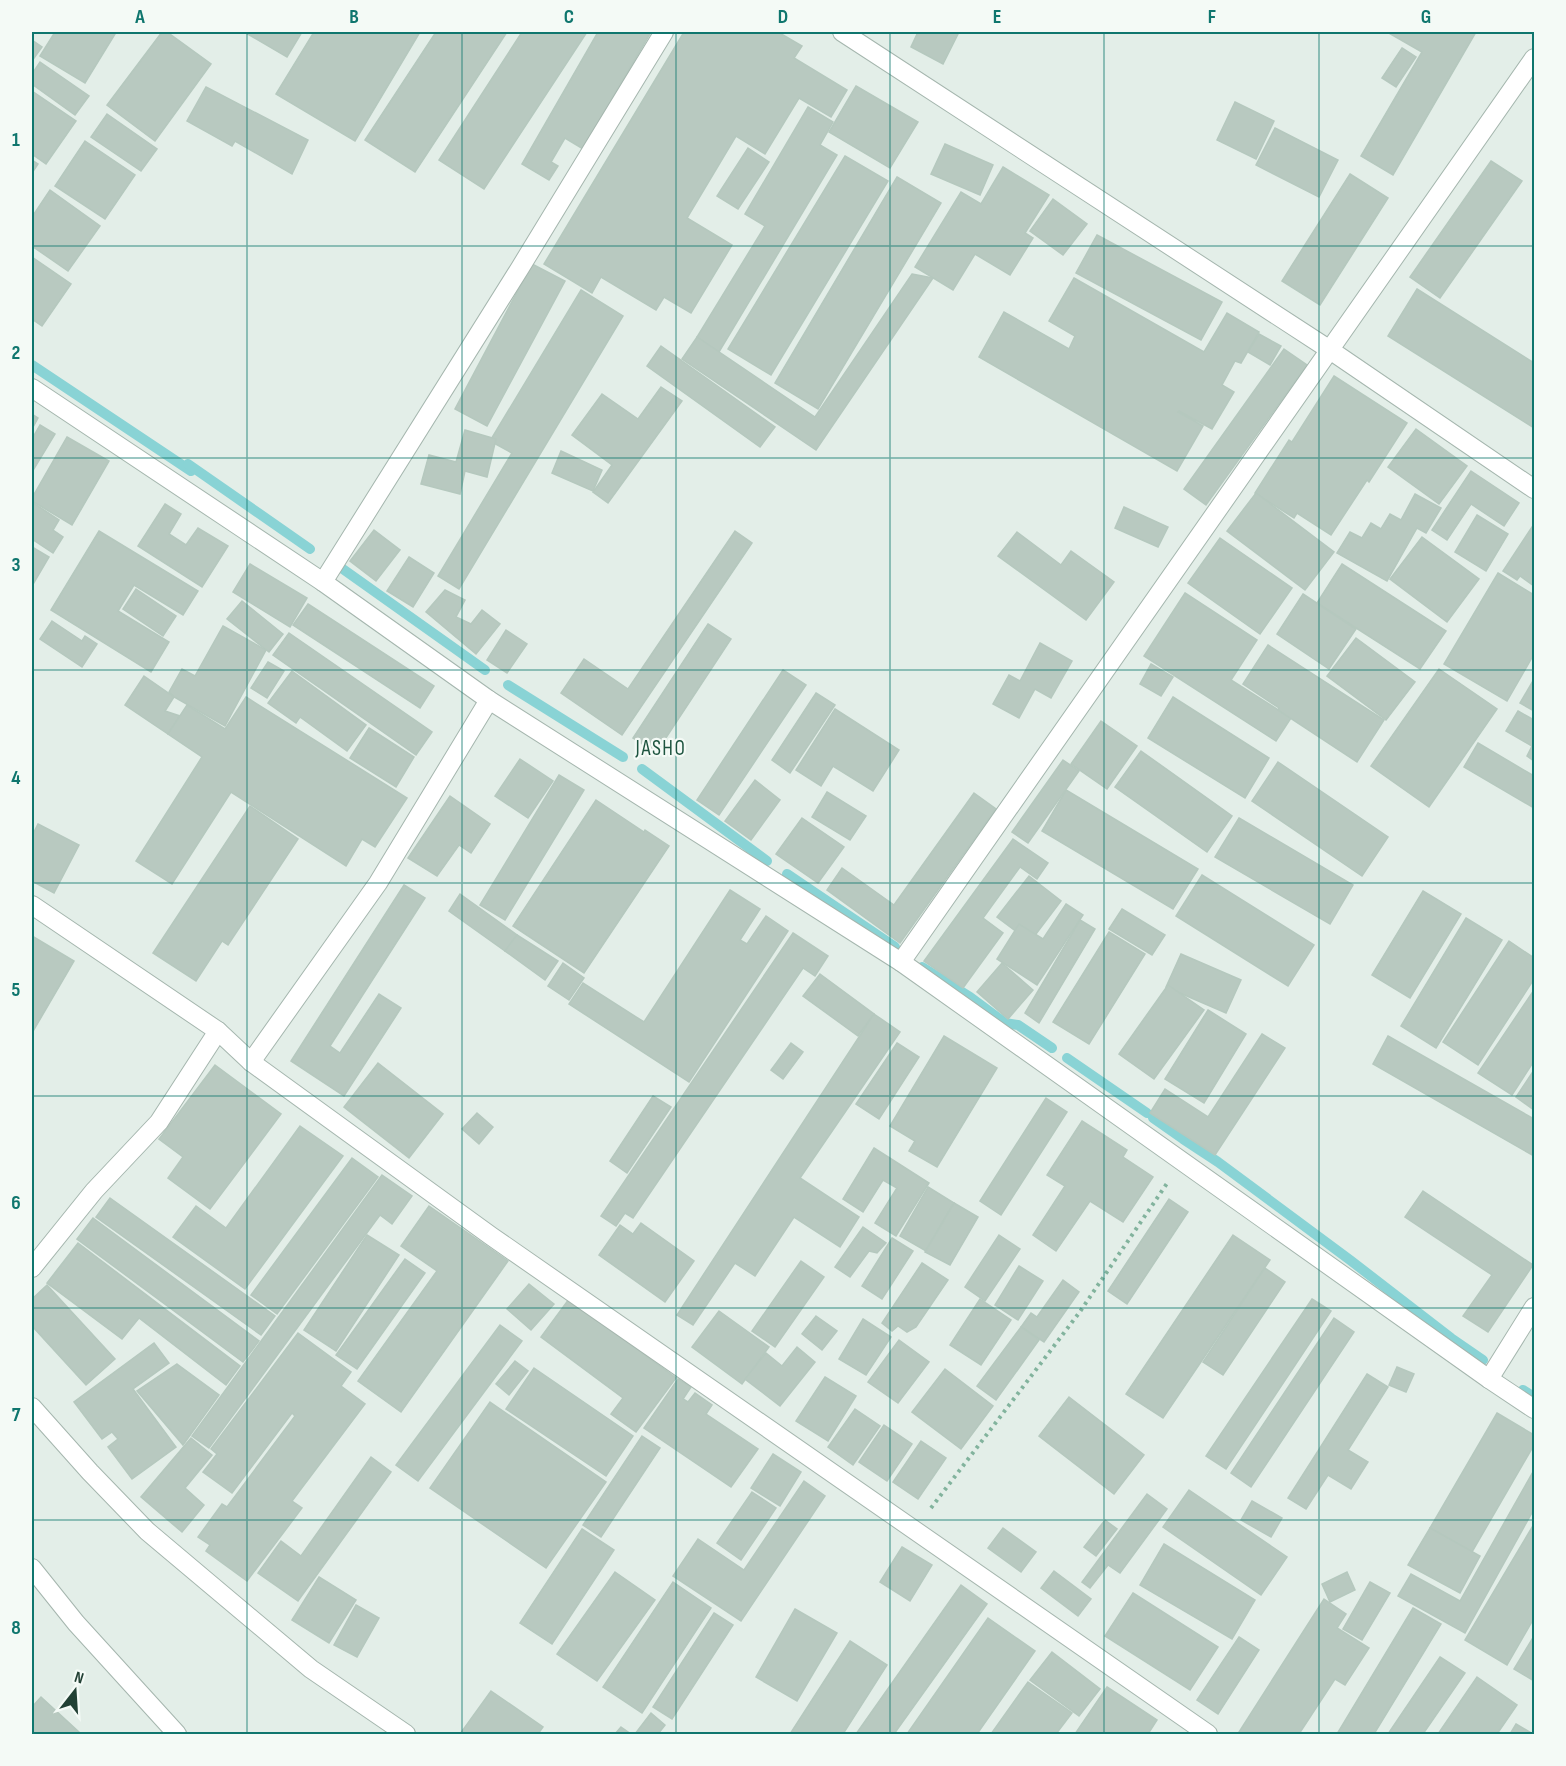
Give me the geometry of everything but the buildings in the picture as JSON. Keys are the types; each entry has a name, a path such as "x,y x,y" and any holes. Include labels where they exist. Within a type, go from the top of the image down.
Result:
{"street":[{"path":"323,582 520,268 664,32"},
{"path":"842,32 1330,350 1534,489"},
{"path":"901,962 1534,58"},
{"path":"32,388 323,582 489,700 901,962 1534,1409"},
{"path":"251,1062 378,883 489,700"},
{"path":"32,905 218,1031 251,1062 491,1236 1208,1734"},
{"path":"32,1268 94,1191 159,1122 218,1031"},
{"path":"1489,1379 1534,1307"},
{"path":"32,1407 147,1531 311,1669 406,1734"},
{"path":"32,1568 76,1623 177,1734"}],"path":[{"path":"927,1512 1079,1313 1182,1162"}],"waterway":[{"path":"32,365 191,471"},
{"path":"188,464 310,549"},
{"path":"340,567 485,670"},
{"path":"508,685 623,757"},
{"path":"642,769 767,861"},
{"path":"787,874 895,947"},
{"path":"922,967 970,997 1005,1023 1018,1025 1052,1048"},
{"path":"1067,1058 1147,1113"},
{"path":"1153,1118 1218,1162 1483,1360"},
{"path":"1523,1390 1534,1397"}],"district":[{"name":"JASHO","path":"661,748"}]}
